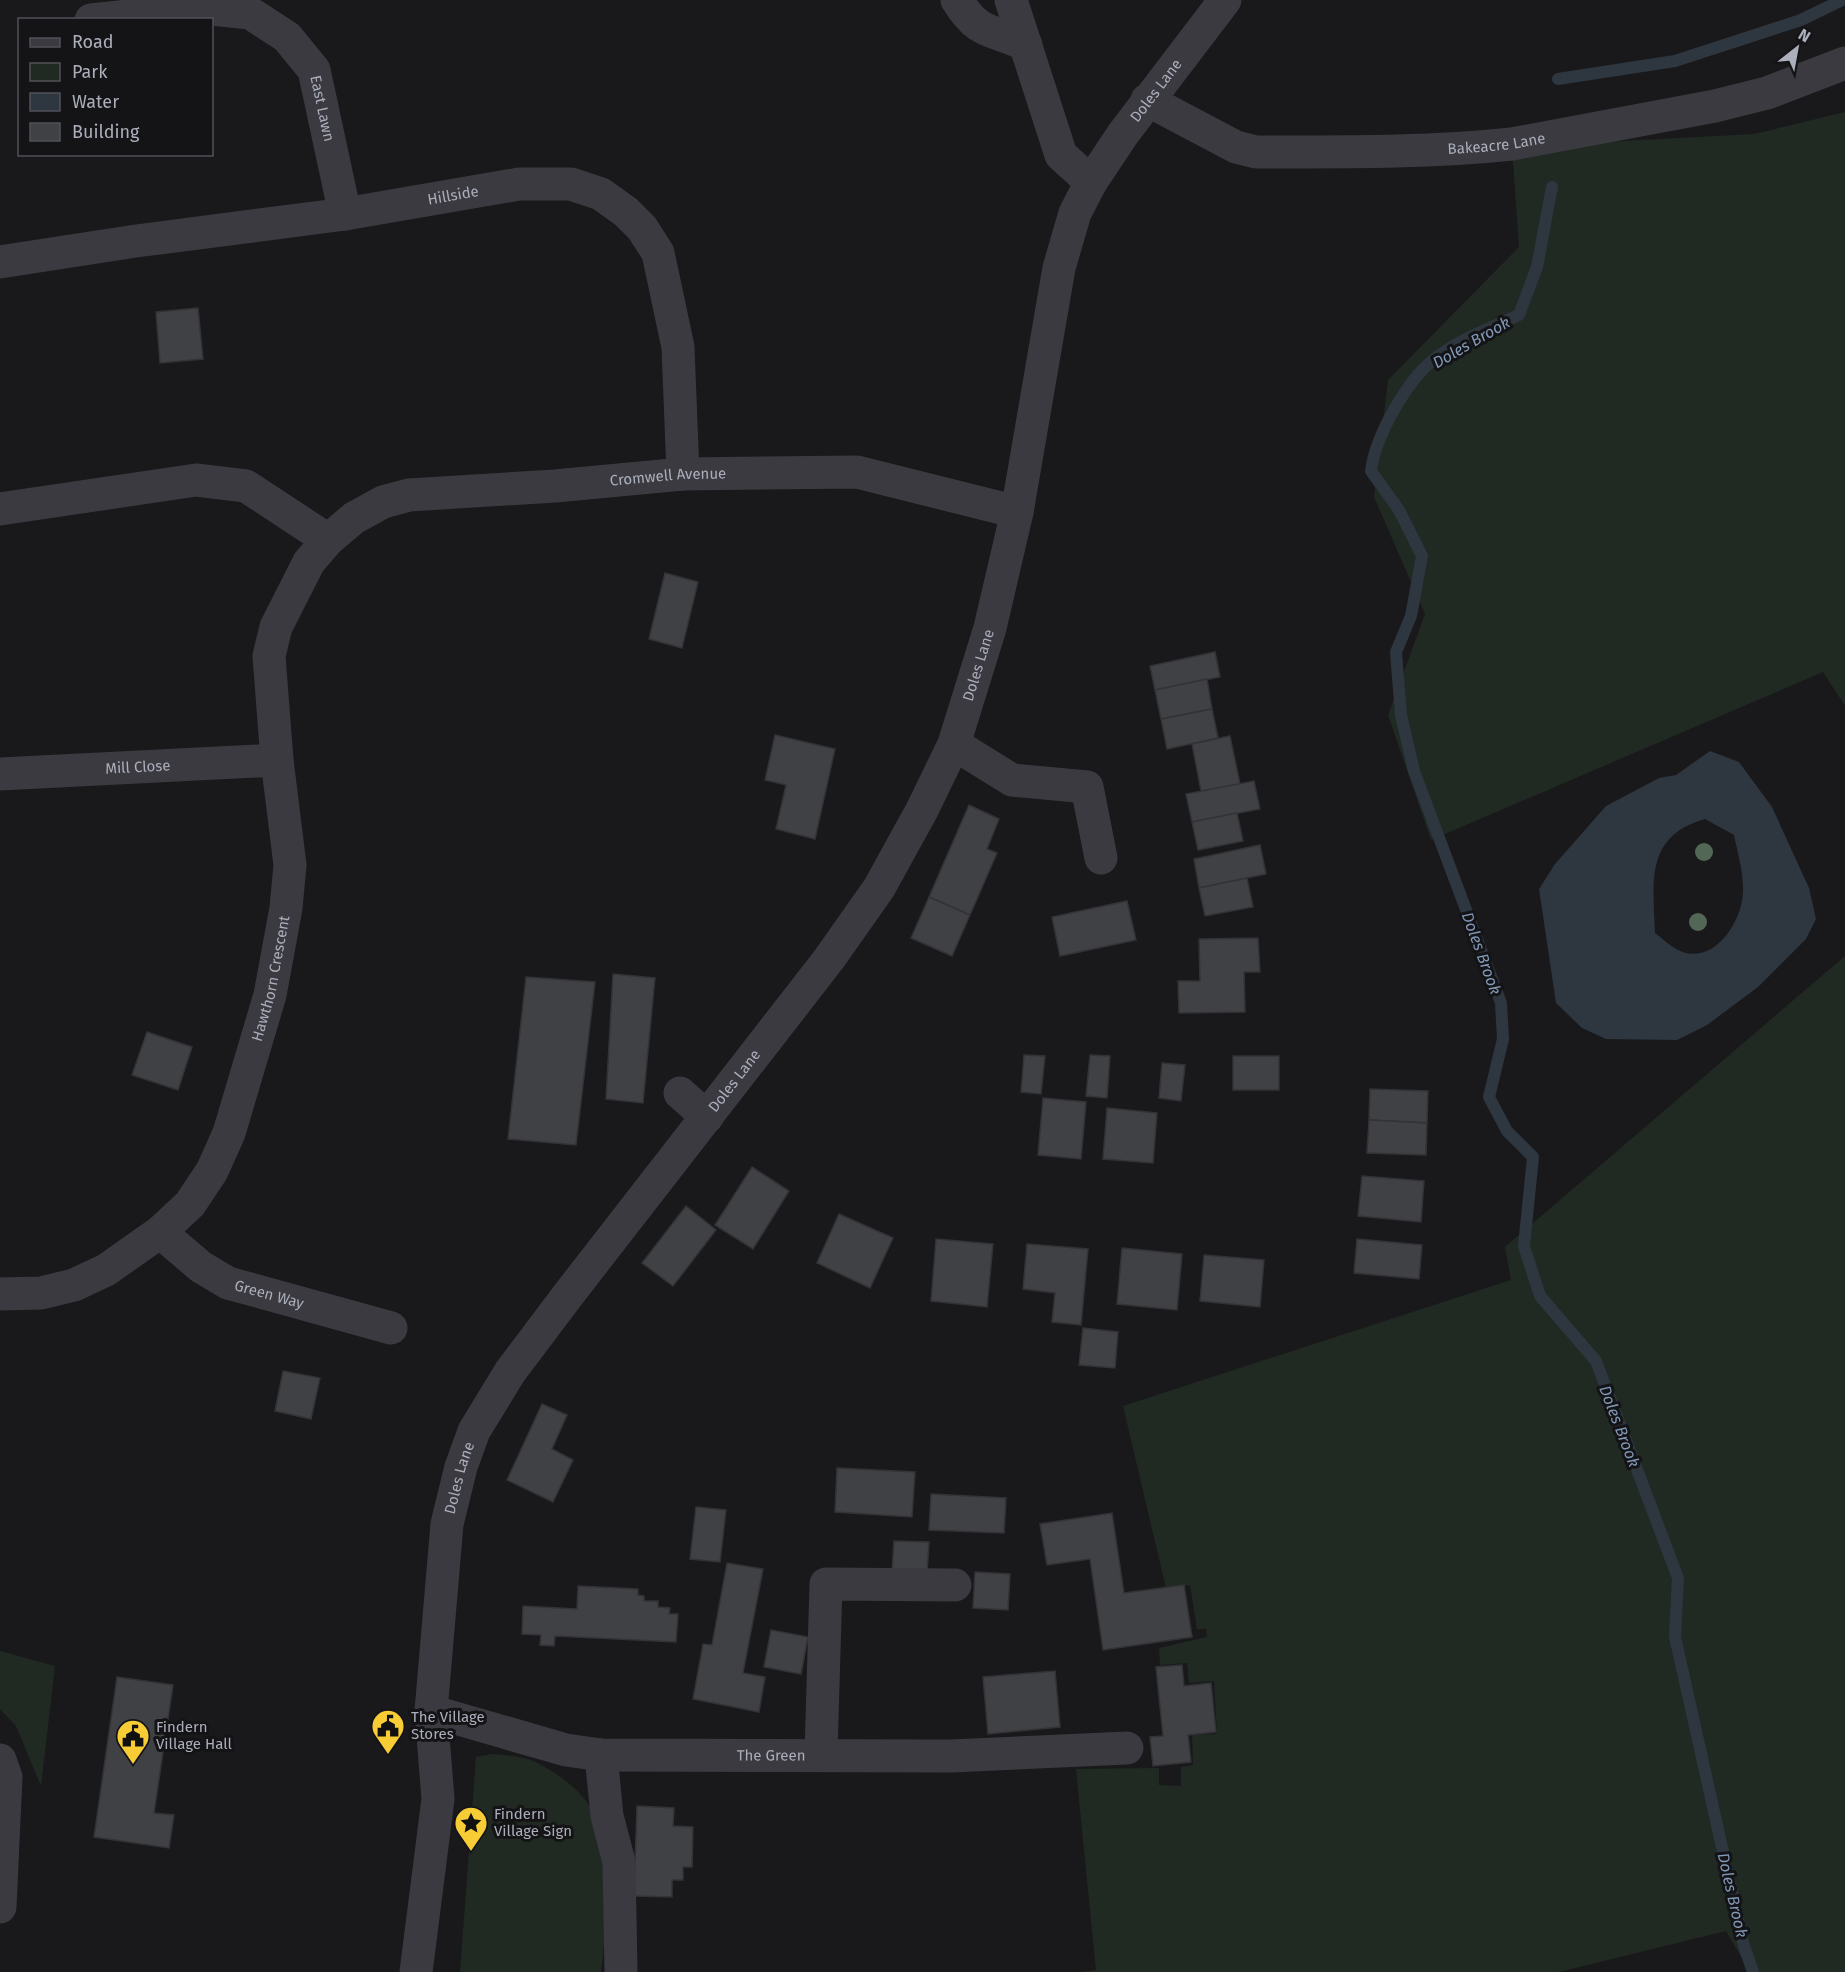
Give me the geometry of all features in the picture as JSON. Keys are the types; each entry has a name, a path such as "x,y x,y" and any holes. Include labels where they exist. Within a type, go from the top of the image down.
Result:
{"street":[{"path":"957,0 969,20 980,28 1002,34 1026,45"},
{"path":"1011,0 1061,155 1091,182"},
{"name":"Doles Lane","path":"416,1972 438,1799 431,1711 447,1524 461,1467 474,1431 516,1364 707,1117 879,888 954,744 990,628 1017,512 1059,268 1075,213 1091,182 1147,100 1225,0"},
{"name":"East Lawn","path":"110,18 202,8 250,13 288,37 314,70 345,214"},
{"name":"Bakeacre Lane","path":"1147,100 1236,147 1256,152 1394,152 1512,144 1715,106 1767,93 1845,63"},
{"name":"Hillside","path":"0,262 136,241 345,214 519,184 572,184 601,194 626,212 642,228 658,253 678,347 683,474"},
{"name":"Cromwell Avenue","path":"328,540 354,518 383,502 409,495 555,486 683,474 857,472 1017,512"},
{"path":"0,509 196,480 246,486 328,540"},
{"name":"Hawthorn Crescent","path":"0,1294 41,1293 74,1285 106,1270 160,1232 190,1204 212,1171 229,1133 270,995 286,908 290,865 277,760 269,656 276,627 309,562 328,540"},
{"path":"954,744 1012,780 1087,787 1101,858"},
{"name":"Mill Close","path":"0,774 277,760"},
{"path":"680,1093 707,1117"},
{"name":"Green Way","path":"160,1232 201,1267 228,1283 391,1328"},
{"path":"821,1754 826,1584 955,1585"},
{"name":"The Green","path":"431,1711 566,1750 601,1755 942,1756 1127,1748"},
{"path":"601,1755 608,1816 619,1862 621,1972"},
{"path":"0,1760 6,1777 0,1907"}],"green space":[{"path":"1845,112 1845,706 1823,672 1431,840 1388,715 1425,614 1374,497 1388,380 1519,247 1512,147 1754,134"},
{"path":"1845,956 1845,1972 1750,1972 1726,1931 1559,1972 1080,1972 1096,1970 1076,1769 1159,1768 1159,1785 1181,1786 1181,1767 1193,1765 1192,1735 1217,1734 1214,1681 1189,1683 1187,1663 1160,1665 1159,1648 1207,1637 1206,1629 1197,1629 1190,1585 1166,1588 1123,1406 1511,1280 1505,1247"},
{"path":"0,1651 55,1666 41,1786 16,1726 0,1709"},
{"path":"492,1754 528,1759 549,1770 575,1788 592,1811 598,1827 604,1868 605,1935 601,1972 460,1972 476,1757"}],"water":[{"path":"1710,751 1739,762 1772,807 1809,888 1816,919 1806,939 1758,987 1707,1025 1677,1040 1606,1039 1582,1028 1556,1003 1539,889 1555,864 1606,806 1659,778 1676,775","holes":["1705,819 1734,835 1743,885 1742,901 1734,923 1728,933 1711,949 1690,954 1678,950 1655,933 1654,879 1662,849 1672,837 1686,827"]}],"building":[{"path":"198,308 203,359 160,363 156,312"},
{"path":"665,573 698,582 682,648 649,639"},
{"path":"1215,652 1220,677 1155,690 1150,666"},
{"path":"1207,679 1212,709 1161,719 1155,690"},
{"path":"1212,709 1218,738 1167,749 1161,719"},
{"path":"775,735 835,749 815,839 776,829 786,785 765,780"},
{"path":"1230,736 1240,784 1201,791 1192,744"},
{"path":"1254,781 1260,809 1192,822 1186,794"},
{"path":"969,805 999,819 987,849 997,853 970,915 929,897"},
{"path":"1237,813 1243,841 1198,850 1192,822"},
{"path":"1260,845 1266,874 1199,888 1194,859"},
{"path":"1247,878 1253,907 1205,916 1199,888"},
{"path":"929,897 970,915 952,956 911,938"},
{"path":"1127,901 1136,940 1060,956 1052,917"},
{"path":"1258,938 1260,972 1244,972 1245,1012 1179,1013 1178,981 1200,981 1199,939"},
{"path":"613,974 655,978 643,1103 606,1099"},
{"path":"526,977 595,982 576,1145 508,1139"},
{"path":"147,1032 192,1047 178,1090 132,1075"},
{"path":"1024,1055 1045,1056 1041,1094 1021,1092"},
{"path":"1090,1055 1110,1056 1107,1098 1086,1096"},
{"path":"1233,1056 1279,1056 1279,1090 1233,1090"},
{"path":"1162,1063 1185,1065 1181,1101 1159,1098"},
{"path":"1370,1089 1428,1091 1427,1123 1369,1120"},
{"path":"1043,1098 1086,1102 1081,1159 1038,1155"},
{"path":"1107,1108 1157,1113 1153,1163 1103,1159"},
{"path":"1369,1120 1427,1123 1426,1155 1367,1153"},
{"path":"752,1167 789,1191 753,1249 715,1225"},
{"path":"1362,1176 1424,1181 1421,1222 1358,1216"},
{"path":"686,1206 716,1230 673,1286 642,1263"},
{"path":"839,1214 893,1238 870,1288 817,1263"},
{"path":"936,1239 993,1244 987,1307 931,1301"},
{"path":"1357,1239 1422,1245 1419,1279 1354,1273"},
{"path":"1027,1244 1088,1249 1081,1325 1052,1322 1055,1293 1023,1289"},
{"path":"1122,1248 1182,1254 1177,1310 1117,1304"},
{"path":"1204,1255 1264,1260 1260,1307 1200,1301"},
{"path":"1083,1328 1118,1332 1115,1368 1079,1365"},
{"path":"283,1371 320,1378 311,1419 275,1411"},
{"path":"542,1404 567,1415 552,1449 573,1460 553,1502 507,1480"},
{"path":"837,1468 915,1472 912,1517 835,1512"},
{"path":"931,1494 1006,1498 1004,1533 929,1530"},
{"path":"696,1507 726,1510 720,1562 690,1559"},
{"path":"1112,1513 1124,1593 1184,1585 1192,1637 1103,1650 1090,1559 1047,1565 1040,1524"},
{"path":"894,1541 929,1542 927,1574 892,1572"},
{"path":"727,1563 763,1569 743,1673 765,1677 759,1712 693,1699 703,1644 712,1645"},
{"path":"975,1572 1010,1574 1008,1610 973,1608"},
{"path":"578,1586 638,1589 638,1595 644,1596 644,1601 658,1601 658,1607 670,1608 669,1614 678,1614 676,1642 555,1636 554,1646 540,1645 541,1635 522,1634 523,1606 577,1609"},
{"path":"771,1630 808,1637 801,1674 764,1667"},
{"path":"1182,1665 1184,1686 1211,1683 1216,1732 1188,1735 1191,1762 1153,1766 1150,1737 1163,1736 1156,1667"},
{"path":"1055,1671 1060,1727 988,1734 983,1677"},
{"name":"Findern Village Hall","path":"117,1677 173,1685 154,1813 174,1815 169,1848 94,1837"},
{"path":"637,1806 674,1808 673,1826 693,1827 692,1867 683,1867 683,1880 672,1880 672,1897 634,1896"}],"waterway":[{"name":"Doles Brook","path":"1558,79 1675,61 1801,20 1842,0"},
{"name":"Doles Brook","path":"1552,187 1537,267 1519,315 1453,346 1423,370 1393,411 1379,442 1371,471 1399,510 1422,556 1411,616 1396,652 1401,715 1414,771 1501,1003 1503,1039 1489,1097 1507,1131 1533,1157 1524,1246 1540,1296 1596,1361 1678,1578 1675,1637 1744,1946 1753,1972"}],"place":[{"name":"The Village Stores","path":"388,1755"},
{"name":"Findern Village Hall","path":"133,1765"},
{"name":"Findern Village Sign","path":"471,1852"}]}
